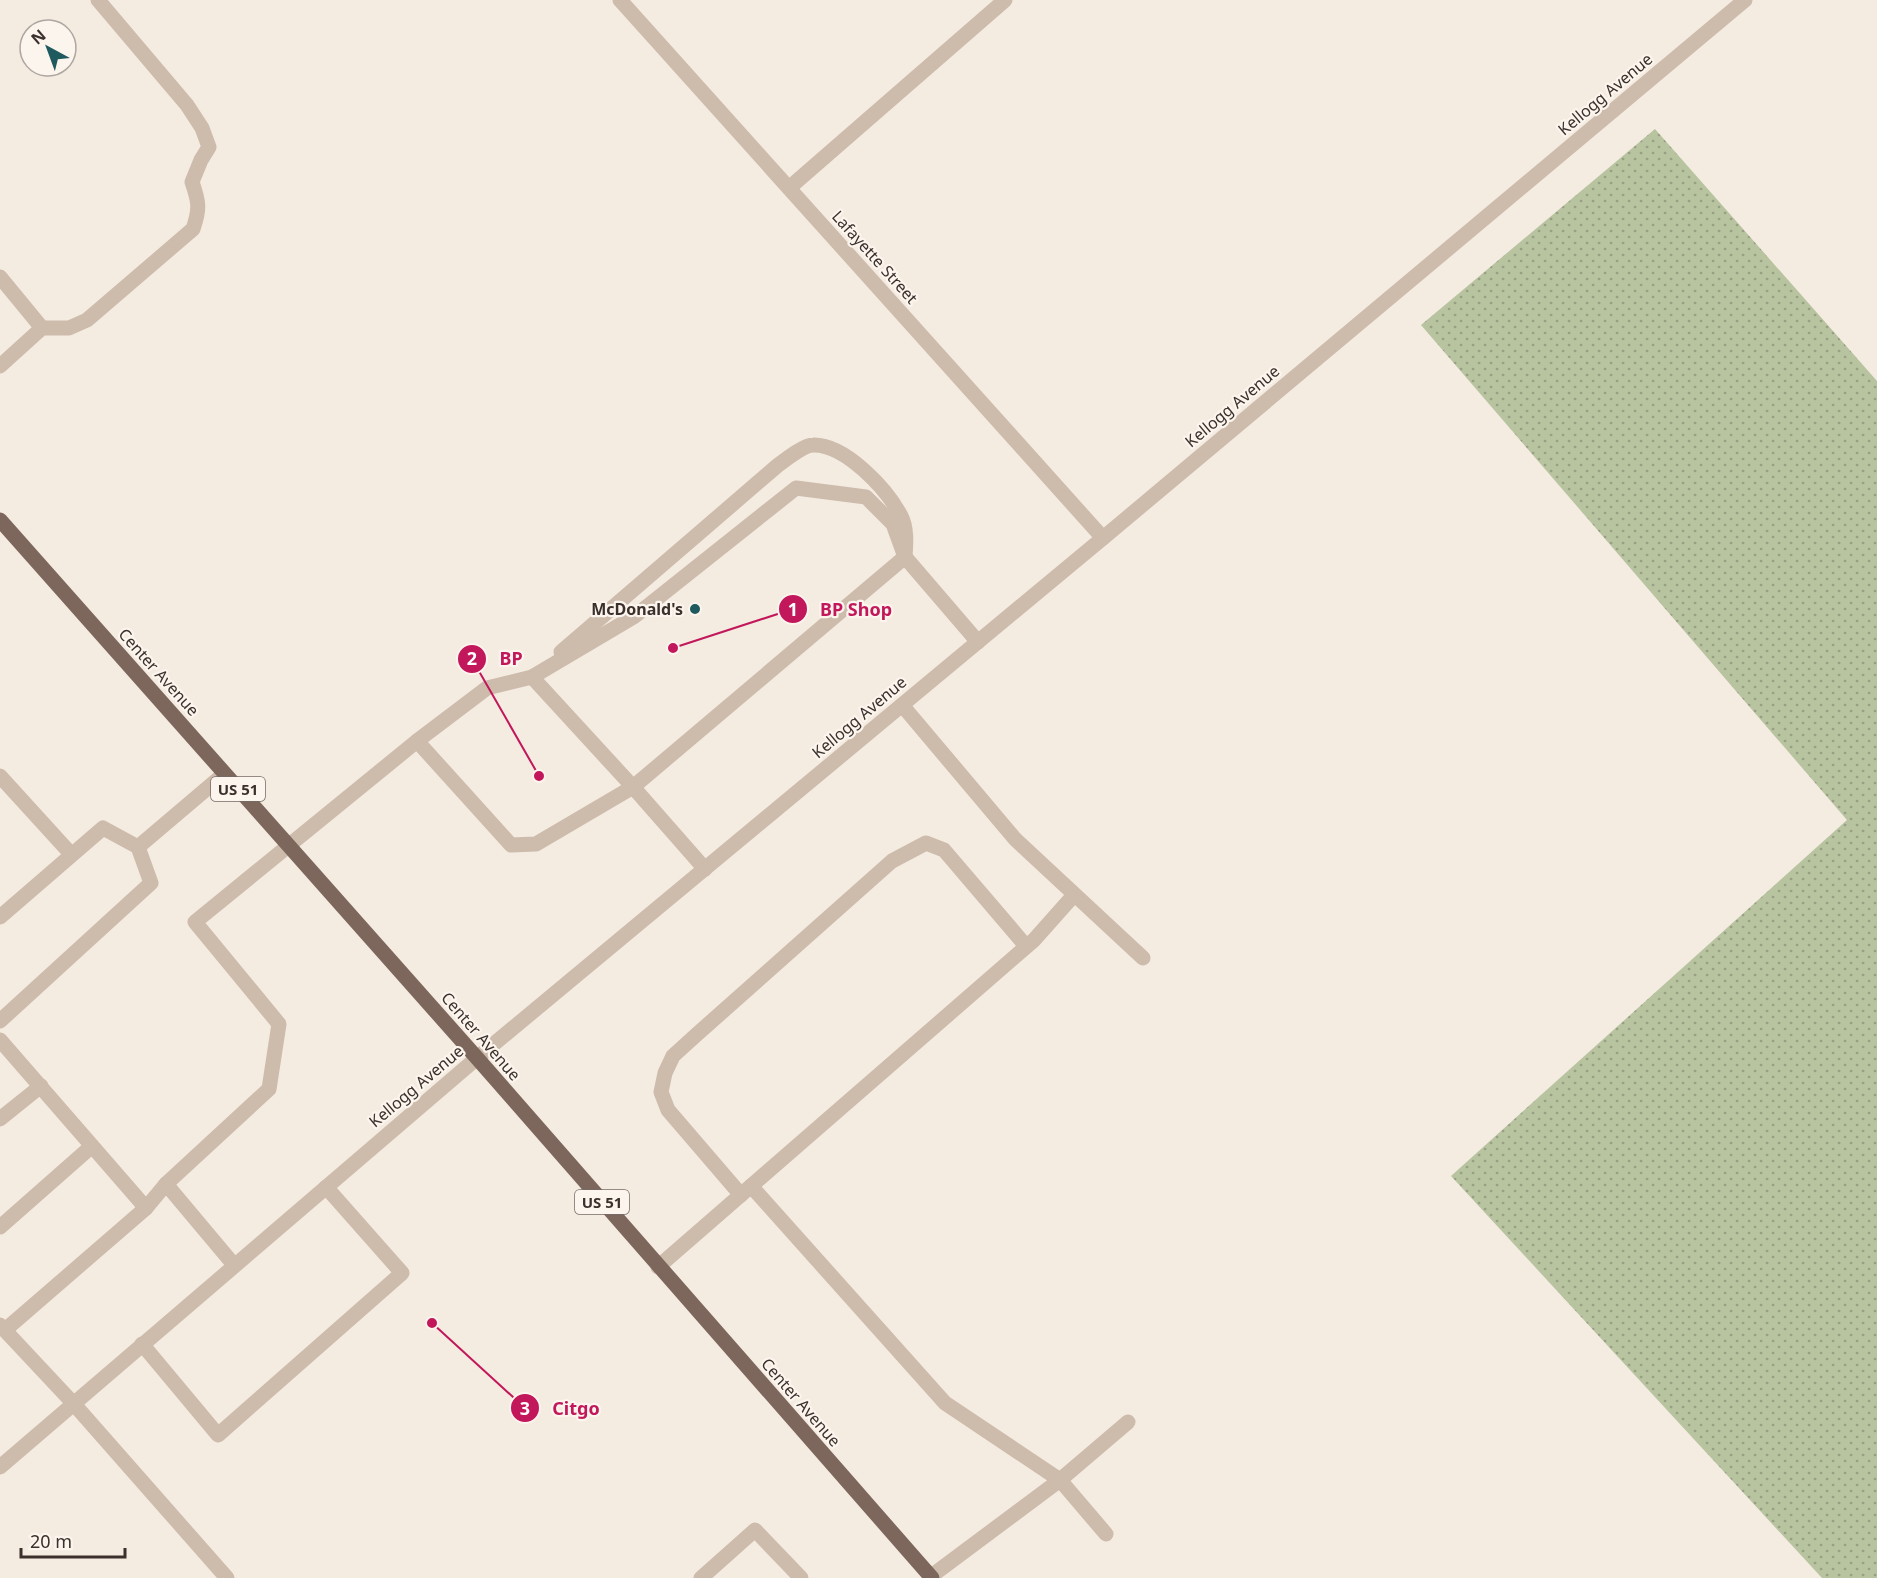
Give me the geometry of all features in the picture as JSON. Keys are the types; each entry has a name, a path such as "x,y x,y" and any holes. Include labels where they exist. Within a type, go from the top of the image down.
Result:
{"main road":[{"name":"Center Avenue","path":"0,520 477,1058 930,1578"}],"street":[{"path":"0,366 42,328 69,328 87,320 193,229 199,212 192,182 209,147 202,128 187,105 98,0"},
{"name":"Lafayette Street","path":"620,0 1103,538"},
{"path":"789,188 1005,0"},
{"name":"Kellogg Avenue","path":"0,1467 477,1058 1745,0"},
{"path":"0,277 42,328"},
{"path":"417,741 511,845 536,844 633,787 905,557 906,540 902,517 883,490 851,459 828,447 810,445 777,466 532,677"},
{"path":"226,1578 73,1403 3,1327 146,1208 166,1184 269,1089 279,1024 195,922 417,741 487,688 532,677 635,616 796,488 866,497 893,524 905,557 978,642"},
{"path":"532,677 705,869"},
{"path":"902,705 1015,839 1143,958"},
{"path":"138,847 224,774"},
{"path":"0,776 71,854"},
{"path":"0,917 103,828 138,847 151,883 0,1021"},
{"path":"1026,946 944,850 926,843 892,861 695,1036 674,1056 664,1073 661,1092 668,1110 945,1403 1059,1480 1106,1534"},
{"path":"658,1267 1026,946 1074,895"},
{"path":"0,1040 146,1208"},
{"path":"0,1119 41,1086"},
{"path":"0,1227 92,1146"},
{"path":"166,1184 234,1265"},
{"path":"142,1344 218,1435 402,1273 326,1187"},
{"path":"930,1578 1059,1480 1128,1422"},
{"path":"701,1578 755,1530 801,1578"}],"green space":[{"path":"1655,129 1877,381 1877,1578 1822,1578 1451,1176 1847,820 1421,325"}],"place":[{"name":"McDonald's","path":"695,609"},
{"name":"BP Shop","path":"673,648"},
{"name":"BP","path":"539,776"},
{"name":"Citgo","path":"432,1323"}]}
